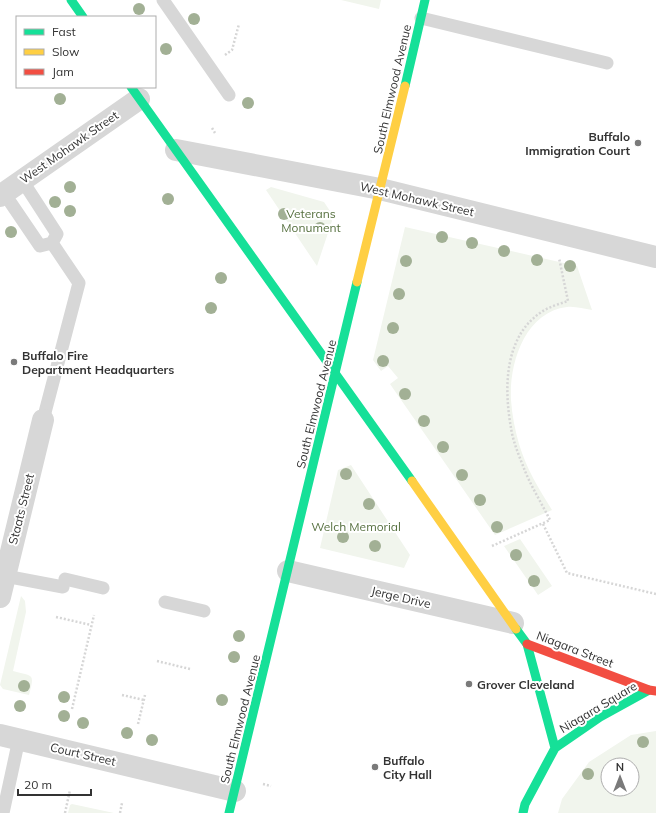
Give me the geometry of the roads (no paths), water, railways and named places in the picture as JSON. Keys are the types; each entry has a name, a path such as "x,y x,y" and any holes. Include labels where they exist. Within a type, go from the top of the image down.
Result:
{"main road":[{"path":"71,0 82,16"},
{"name":"South Elmwood Avenue","path":"229,813 425,0"},
{"path":"135,93 527,644"},
{"name":"Niagara Street","path":"527,644 653,691"},
{"name":"Niagara Street","path":"527,644 555,748"},
{"name":"Niagara Square","path":"522,813 525,804 555,748 600,717 653,691"}],"street":[{"name":"West Mohawk Street","path":"2,194 135,93"},
{"name":"West Mohawk Street","path":"176,150 380,189 656,257"},
{"name":"Staats Street","path":"0,597 43,420"},
{"name":"Jerge Drive","path":"288,571 513,623"},
{"name":"Court Street","path":"10,737 235,790"}],"lane":[{"path":"163,0 229,94"},
{"path":"421,18 607,63"},
{"path":"2,194 40,246 52,243 57,234 22,180"},
{"path":"43,420 79,283 52,243"},
{"path":"5,576 103,588"},
{"path":"165,602 204,611"},
{"path":"3,813 10,737"}],"place":[{"name":"Buffalo Immigration Court","path":"638,143"},
{"name":"Buffalo Fire Department Headquarters","path":"14,362"},
{"name":"Grover Cleveland","path":"469,684"},
{"name":"Buffalo City Hall","path":"375,767"}],"park label":[{"name":"Veterans Monument","path":"311,220"},
{"name":"Welch Memorial","path":"356,526"}]}
